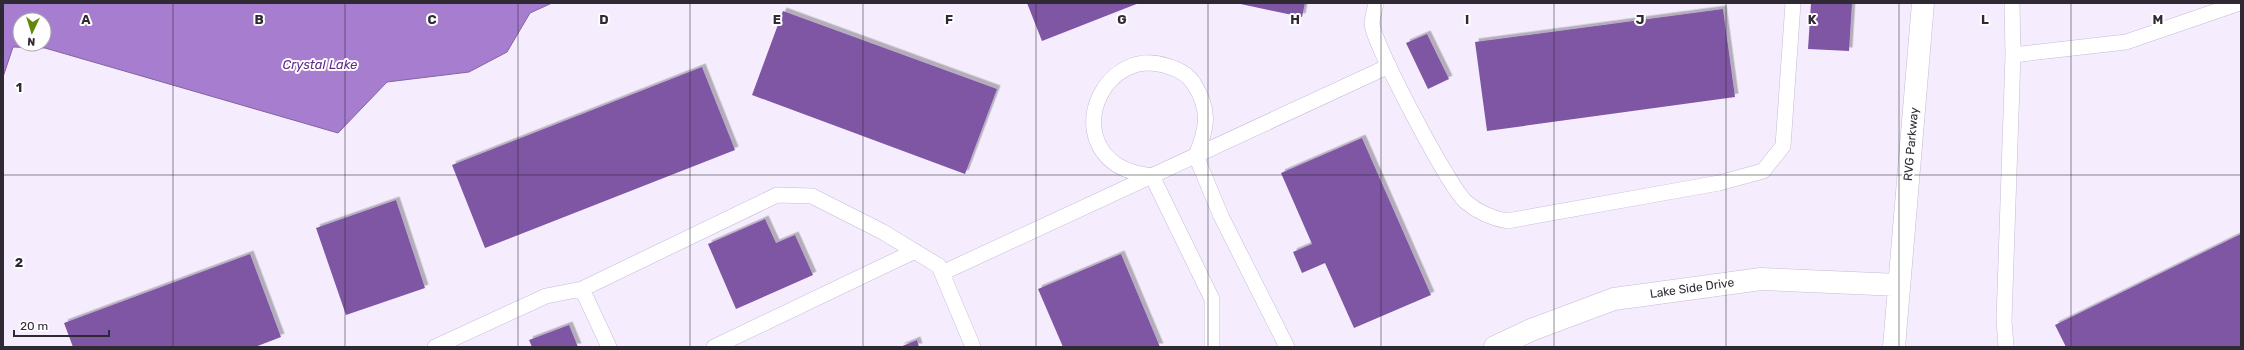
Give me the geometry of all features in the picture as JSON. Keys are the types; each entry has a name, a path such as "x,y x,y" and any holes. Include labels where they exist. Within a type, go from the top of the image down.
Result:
{"street":[{"name":"RVG Parkway","path":"1894,347 1923,3"},
{"name":"Lake Side Drive","path":"1494,347 1531,330 1614,299 1761,279 1899,285"}],"lane":[{"path":"1376,3 1372,24 1389,66 1447,177 1465,201 1488,217 1507,221 1719,183 1763,171 1783,146 1793,3"},
{"path":"2006,347 2004,320 2013,55 2012,3"},
{"path":"2013,55 2126,42 2240,3"},
{"path":"1152,176 1133,172 1117,164 1104,152 1096,136 1094,118 1097,99 1107,82 1122,70 1140,63 1159,63 1178,69 1193,81 1203,98 1207,117 1204,136 1196,156 1221,216 1287,347"},
{"path":"942,273 1389,66"},
{"path":"1152,176 1212,299 1212,347"},
{"path":"436,347 546,296 582,289 777,195 812,196 883,232 939,266 974,347"},
{"path":"714,347 915,252"},
{"path":"582,289 609,347"}],"water":[{"name":"Crystal Lake","path":"3,3 552,3 530,13 507,52 469,72 387,82 338,133 52,50 52,12 12,12 12,50 3,77"}],"building":[{"path":"1027,3 1139,3 1042,41"},
{"path":"1236,3 1305,3 1302,17"},
{"path":"1811,3 1852,3 1849,51 1808,49"},
{"path":"1723,9 1735,97 1487,131 1475,42"},
{"path":"783,11 997,89 965,174 752,95"},
{"path":"1427,34 1449,79 1428,89 1406,43"},
{"path":"702,67 735,150 485,248 452,165"},
{"path":"1362,138 1431,295 1354,328 1325,263 1302,273 1293,252 1312,244 1281,173"},
{"path":"396,200 425,288 346,315 316,228"},
{"path":"765,219 776,243 795,235 813,275 736,309 708,244"},
{"path":"2241,234 2241,347 2066,347 2055,325"},
{"path":"250,254 281,337 255,347 73,347 64,323"},
{"path":"1121,254 1160,347 1063,347 1038,289"},
{"path":"569,325 578,347 532,347 529,340"},
{"path":"917,340 919,347 900,347"}]}
